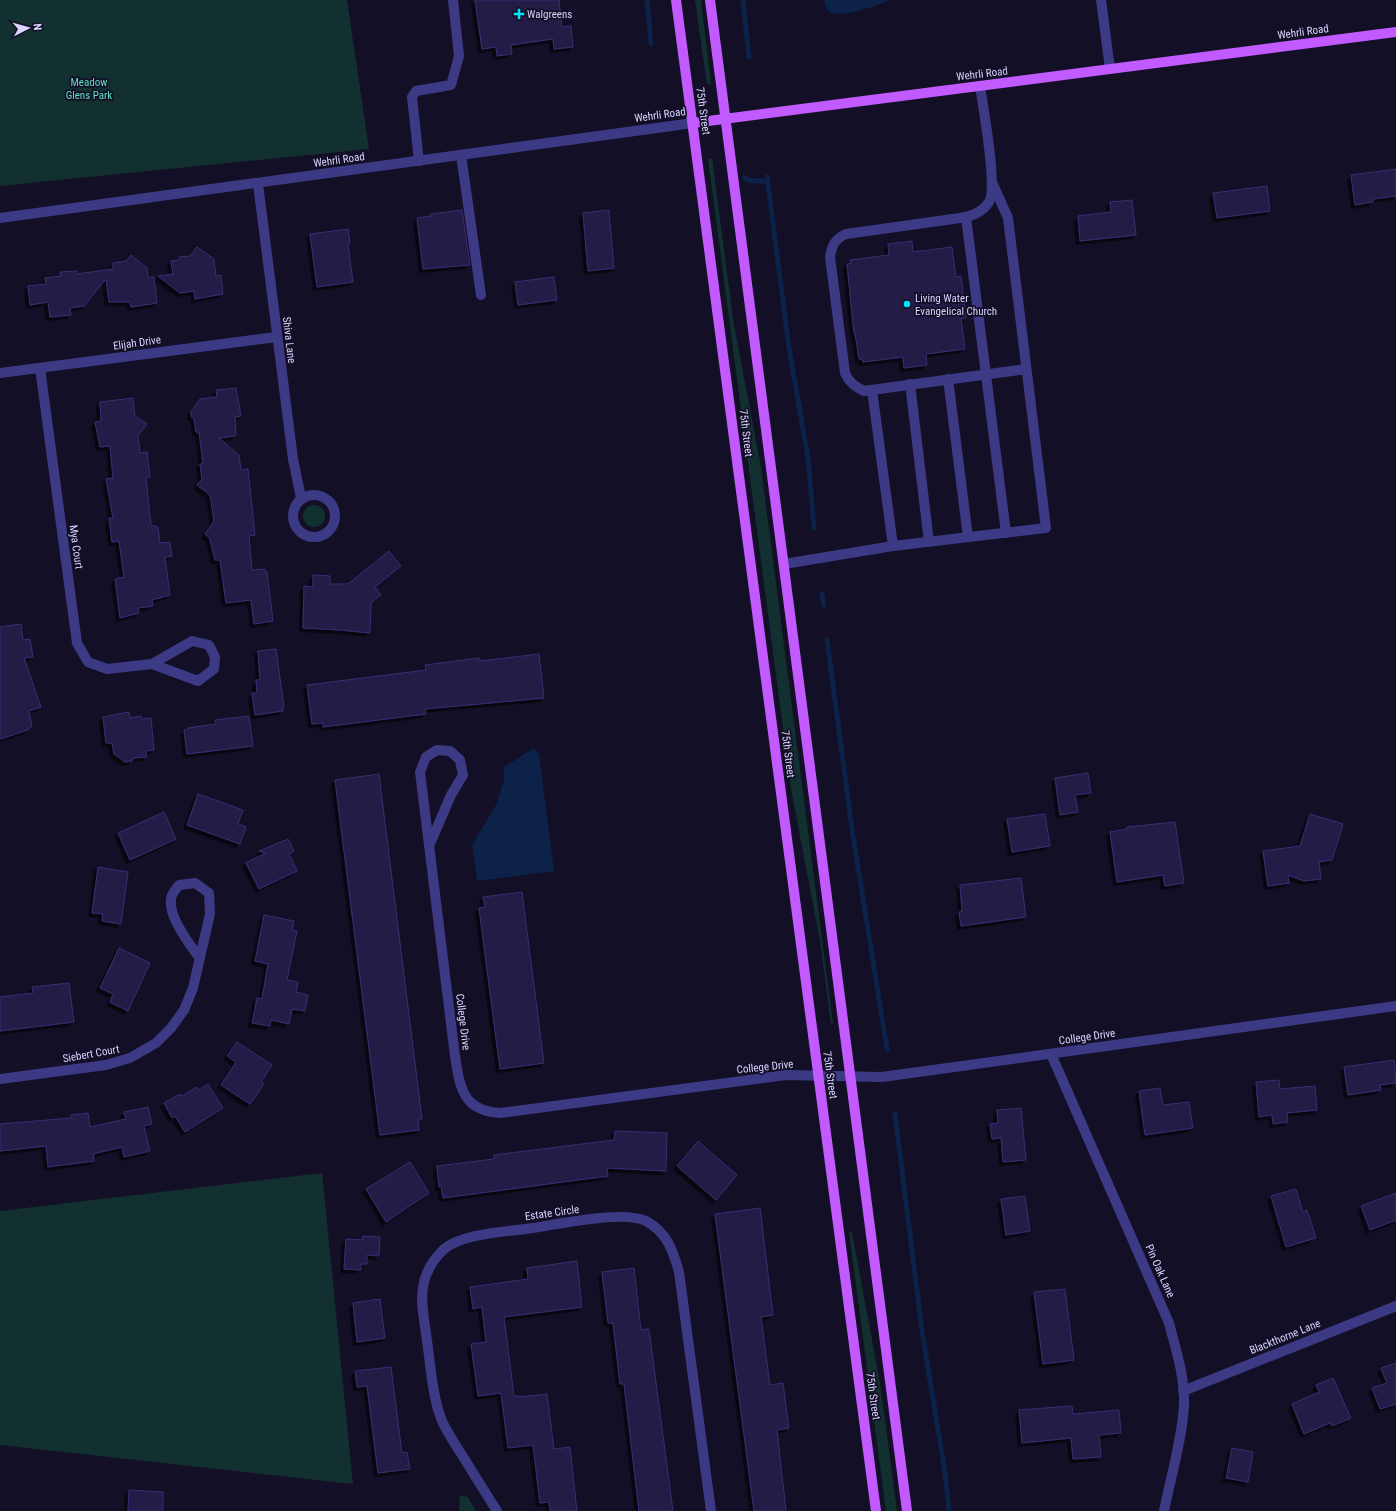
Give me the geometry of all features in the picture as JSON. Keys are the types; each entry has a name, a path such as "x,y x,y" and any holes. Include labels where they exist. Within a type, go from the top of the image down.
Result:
{"main road":[{"name":"75th Street","path":"676,0 876,1511"},
{"name":"75th Street","path":"710,0 907,1511"},
{"name":"Wehrli Road","path":"692,123 1396,32"}],"street":[{"path":"419,161 412,97 416,91 451,85 459,56 454,0"},
{"path":"1101,0 1110,69"},
{"path":"980,86 992,182 990,201 984,209 966,217 846,234 837,237 832,246 830,257 845,372 848,380 864,391 1026,369"},
{"name":"Wehrli Road","path":"0,218 258,184 692,123"},
{"path":"461,155 481,295"},
{"path":"784,564 893,546 1046,528 1008,218 992,182"},
{"name":"Shiva Lane","path":"258,184 276,337 293,459 301,498"},
{"path":"966,217 1006,532"},
{"name":"Elijah Drive","path":"0,373 276,337"},
{"name":"Mya Court","path":"40,368 77,643 88,662 107,669 152,664 192,640 209,645 215,657 214,669 198,681 152,664"},
{"path":"948,379 968,537"},
{"path":"910,384 929,542"},
{"path":"872,390 893,546"},
{"path":"310,494 320,495 328,500 334,507 336,517 333,526 327,534 318,537 308,537 300,532 294,524 292,515 295,506 301,498 310,494"},
{"name":"College Drive","path":"429,846 451,795 463,775 460,760 450,751 438,750 426,757 420,772 429,846 460,1085 464,1094 478,1108 487,1112 500,1113 786,1075 882,1077 1396,1006"},
{"name":"Siebert Court","path":"0,1079 106,1065 140,1053 156,1043 171,1028 184,1010 193,988 200,959 210,914 209,893 195,883 179,884 172,896 172,913 180,929 200,959"},
{"name":"Pin Oak Lane","path":"1051,1054 1169,1323 1180,1363 1183,1391 1181,1427 1164,1511"},
{"name":"Estate Circle","path":"497,1511 442,1420 434,1391 422,1304 423,1285 427,1273 433,1261 443,1250 458,1242 488,1234 598,1218 619,1217 644,1220 656,1227 666,1237 673,1250 679,1272 711,1511"},
{"name":"Blackthorne Lane","path":"1183,1391 1396,1306"}],"green space":[{"name":"Meadow Glens Park","path":"0,0 347,0 369,149 0,186"},
{"path":"695,0 701,0 711,84 707,84"},
{"path":"712,158 734,325 761,467 833,1024 831,1024 820,941 791,789 708,159"},
{"path":"314,505 318,506 324,512 324,520 318,526 314,527 310,526 304,520 303,516 304,512 310,506"},
{"path":"322,1173 353,1484 0,1445 0,1211"},
{"path":"849,1232 852,1232 880,1383 897,1511 886,1511"},
{"path":"460,1495 468,1497 476,1511 459,1511"}],"water":[{"path":"824,0 889,0 860,10 836,14 828,11"},
{"path":"534,748 539,754 554,871 477,881 472,845 496,805 504,780 504,767"}],"building":[{"name":"Walgreens","path":"475,0 559,0 562,27 571,26 573,47 554,49 553,39 511,45 512,54 497,56 496,47 482,49"},
{"path":"1396,169 1396,196 1373,199 1373,202 1355,205 1351,175"},
{"path":"1267,186 1270,211 1217,218 1213,193"},
{"path":"1132,200 1136,235 1080,241 1078,216 1111,212 1110,202"},
{"path":"462,210 470,265 423,269 417,218 431,216 431,214"},
{"path":"609,210 614,268 588,271 583,213"},
{"path":"348,229 350,243 348,244 353,282 317,287 310,234"},
{"name":"Living Water Evangelical Church","path":"912,241 913,252 952,247 956,277 961,276 966,318 961,319 965,349 926,354 927,365 904,368 903,357 863,362 862,359 859,359 854,333 847,264 851,263 850,260 889,255 888,244"},
{"path":"197,247 214,259 216,276 221,275 223,294 195,299 194,291 180,293 158,276 173,274 171,261 179,260 179,257 190,256"},
{"path":"131,255 147,268 148,277 154,277 157,303 131,307 130,302 109,302 106,279 84,306 70,308 71,315 50,317 48,302 30,305 28,286 46,284 45,278 61,276 60,272 77,271 77,274 113,269 113,263 126,261"},
{"path":"554,277 557,300 518,305 515,282"},
{"path":"236,388 241,416 235,417 236,434 235,436 219,438 239,455 241,470 248,469 255,535 249,536 252,570 265,569 265,573 267,572 273,621 254,624 251,600 226,603 220,560 215,560 210,539 205,534 214,521 210,495 197,485 202,479 200,464 203,464 199,432 196,432 194,419 191,416 191,411 200,399 217,397 216,390"},
{"path":"133,398 135,416 147,424 138,436 140,453 147,452 150,477 146,477 151,525 158,527 160,543 170,542 172,556 165,557 170,595 152,600 153,606 138,608 139,613 120,618 115,579 124,577 119,541 112,542 109,518 113,518 106,479 113,478 110,446 100,447 95,422 101,421 100,402"},
{"path":"389,551 401,566 375,587 381,595 371,603 370,633 303,628 304,586 313,587 313,575 330,576 330,584 348,584"},
{"path":"21,624 23,640 30,639 33,657 24,658 41,707 29,711 32,726 28,730 0,739 0,627"},
{"path":"276,649 284,707 283,711 255,715 252,693 257,693 256,680 260,680 258,651"},
{"path":"539,654 544,698 425,709 426,714 323,727 323,723 312,724 307,685 426,670 425,665 479,658 480,661"},
{"path":"129,712 130,718 141,716 142,719 151,718 154,750 146,751 147,757 134,758 132,761 125,762 114,754 112,743 106,743 103,717"},
{"path":"249,716 253,746 187,754 184,730 188,728 216,724 215,720"},
{"path":"1088,773 1091,793 1075,795 1078,812 1060,815 1055,778"},
{"path":"379,774 422,1119 418,1119 419,1130 380,1135 335,780"},
{"path":"198,794 243,810 238,824 246,827 240,844 187,825"},
{"path":"164,812 176,839 130,860 118,833"},
{"path":"1045,814 1050,846 1012,852 1007,819"},
{"path":"1310,814 1343,824 1332,860 1319,862 1321,879 1304,881 1288,875 1289,883 1268,886 1263,851 1300,846"},
{"path":"1175,822 1184,883 1165,886 1163,875 1117,882 1110,832 1127,829 1127,827"},
{"path":"288,839 294,851 289,854 297,871 259,889 246,863 266,853 259,851"},
{"path":"98,867 128,872 121,924 102,921 103,914 92,913"},
{"path":"1021,878 1026,917 961,926 959,912 962,911 960,885"},
{"path":"522,892 544,1063 500,1069 479,908 485,907 483,897"},
{"path":"264,915 294,921 292,930 297,931 287,980 298,982 296,992 308,995 305,1011 292,1009 289,1024 271,1020 270,1026 252,1023 257,998 262,999 268,964 255,961"},
{"path":"119,948 150,963 128,1011 110,1002 113,994 100,988"},
{"path":"69,983 74,1022 0,1031 0,997 33,993 32,987"},
{"path":"237,1042 272,1065 261,1082 264,1084 250,1104 221,1085 236,1062 227,1056"},
{"path":"1394,1060 1396,1083 1380,1085 1381,1090 1348,1095 1344,1067"},
{"path":"1279,1080 1280,1089 1315,1086 1317,1110 1287,1113 1288,1122 1273,1124 1272,1115 1259,1117 1256,1082"},
{"path":"208,1084 223,1108 185,1132 175,1116 172,1118 164,1103 180,1094 182,1096 197,1087 199,1090"},
{"path":"1160,1088 1163,1105 1189,1102 1193,1128 1145,1135 1139,1091"},
{"path":"148,1107 152,1124 144,1126 150,1151 124,1157 122,1147 93,1154 94,1161 48,1167 46,1146 0,1151 0,1124 71,1118 71,1115 88,1113 90,1127 126,1119 124,1112"},
{"path":"1021,1108 1026,1160 1003,1162 1001,1138 992,1139 990,1124 998,1123 997,1110"},
{"path":"615,1131 667,1133 666,1171 607,1168 608,1176 443,1198 441,1186 439,1187 437,1166 494,1159 494,1155 614,1140"},
{"path":"698,1141 737,1175 716,1200 677,1166"},
{"path":"410,1162 429,1193 386,1222 366,1189"},
{"path":"1296,1189 1303,1212 1307,1210 1316,1238 1286,1247 1271,1196"},
{"path":"1396,1193 1396,1220 1370,1230 1361,1206"},
{"path":"1025,1196 1030,1231 1006,1235 1001,1199"},
{"path":"760,1208 773,1315 761,1317 770,1385 783,1383 789,1428 777,1430 786,1511 754,1511 715,1214"},
{"path":"363,1236 380,1237 379,1256 367,1255 367,1264 361,1264 361,1270 344,1269 346,1239 362,1240"},
{"path":"577,1261 582,1307 504,1317 514,1396 518,1397 547,1394 554,1449 570,1447 577,1511 550,1511 549,1502 540,1503 533,1445 508,1448 501,1393 478,1396 471,1344 486,1342 482,1307 473,1309 470,1287 528,1279 527,1268"},
{"path":"634,1268 641,1330 649,1329 673,1511 639,1511 624,1384 620,1384 613,1323 608,1323 602,1272"},
{"path":"1065,1289 1074,1360 1043,1364 1034,1292"},
{"path":"380,1299 385,1338 357,1342 353,1303"},
{"path":"1396,1363 1396,1404 1380,1409 1372,1388 1387,1383 1381,1368"},
{"path":"391,1367 402,1453 407,1452 410,1469 378,1473 367,1386 357,1387 355,1371"},
{"path":"1333,1378 1351,1418 1332,1426 1330,1423 1304,1434 1292,1404 1319,1392 1316,1385"},
{"path":"1072,1406 1073,1414 1119,1410 1121,1433 1099,1435 1101,1457 1073,1459 1071,1438 1022,1443 1019,1410"},
{"path":"1232,1448 1253,1452 1248,1482 1226,1478"},
{"path":"129,1490 163,1492 163,1511 128,1511"}],"waterway":[{"path":"647,0 651,44"},
{"path":"743,0 749,57"},
{"path":"744,177 747,180 768,182"},
{"path":"767,177 789,348 808,458 814,528"},
{"path":"822,594 824,605"},
{"path":"827,640 853,836 887,1049"},
{"path":"895,1114 922,1331 945,1473 949,1511"}],"place":[{"name":"Walgreens","path":"519,14"},
{"name":"Living Water Evangelical Church","path":"907,304"}]}
